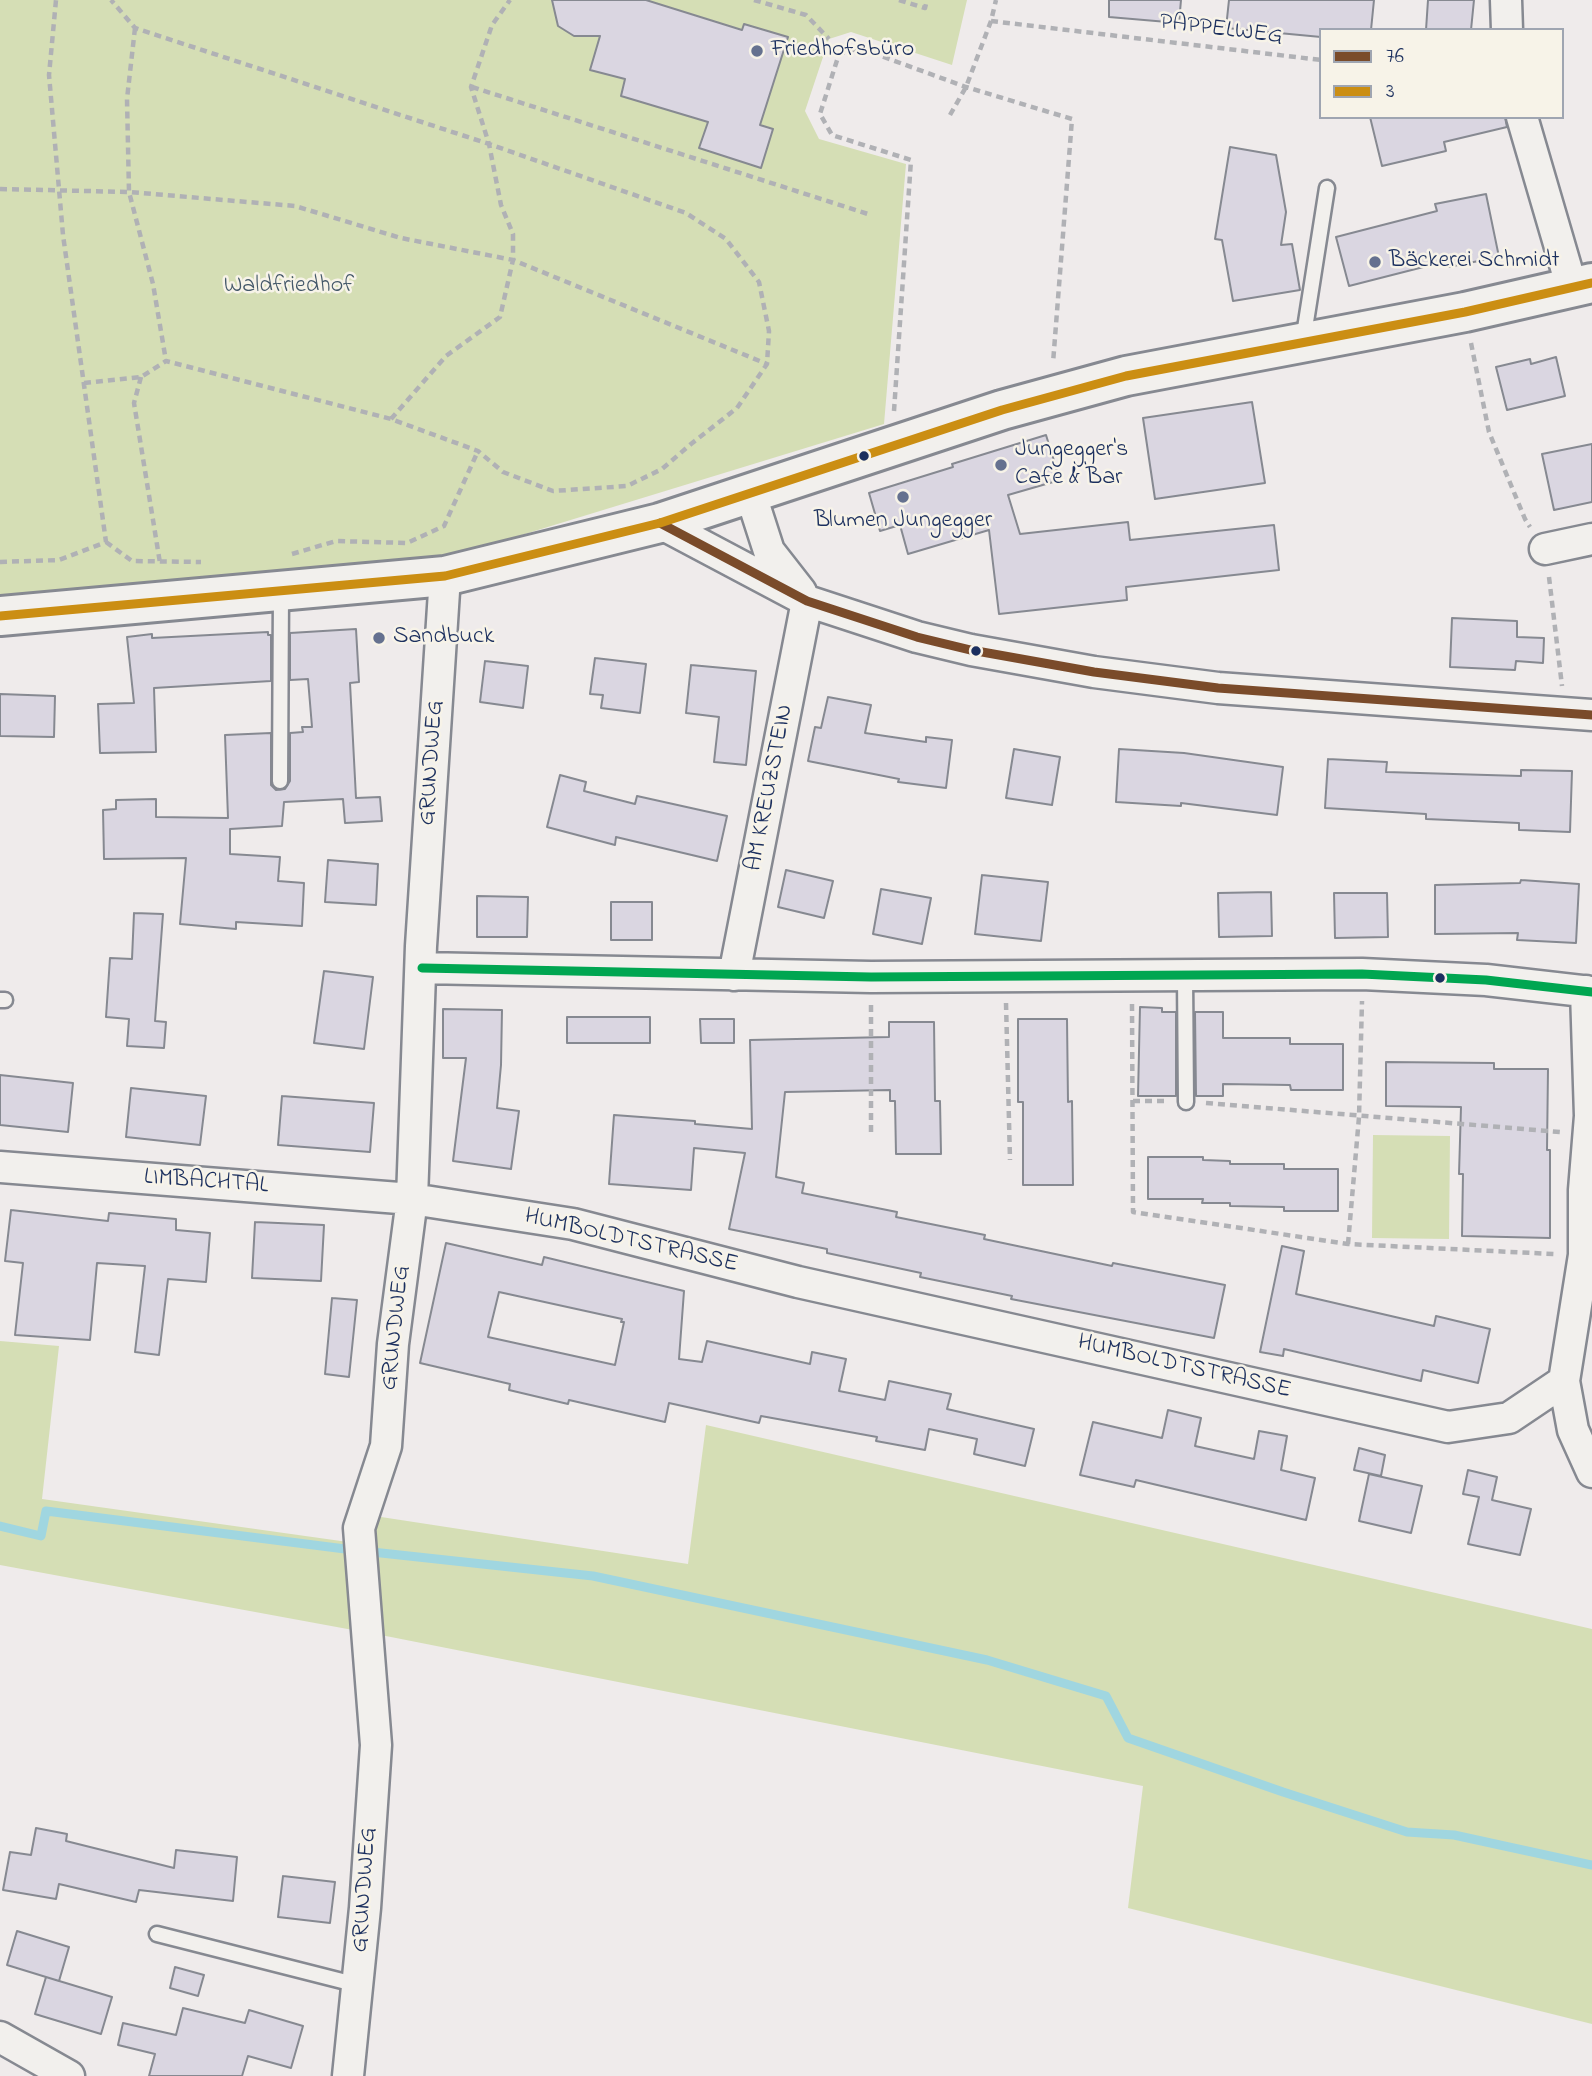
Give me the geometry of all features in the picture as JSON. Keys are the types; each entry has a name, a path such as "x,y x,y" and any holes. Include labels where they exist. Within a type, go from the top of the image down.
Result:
{"main road":[{"path":"0,616 283,573 445,576 660,523 1002,410 1126,376 1465,312 1582,286"}],"street":[{"path":"1506,0 1507,28"},
{"path":"1523,119 1582,286"},
{"path":"750,492 769,551 807,601"},
{"path":"660,523 807,601 916,636 971,650 1094,672 1217,688 1578,714"},
{"path":"1545,549 1592,539"},
{"name":"GRUNDWEG","path":"348,2076 365,1908 376,1745 359,1528 386,1446 393,1344 412,1199 421,946 445,576"},
{"name":"AM KREUZSTEIN","path":"734,975 807,601"},
{"path":"422,968 871,978 1362,974 1486,980 1589,992 1590,1116 1584,1190 1586,1247 1564,1381 1573,1430 1592,1472"},
{"name":"LIMBACHTAL","path":"0,1167 412,1199"},
{"name":"HUMBOLDTSTRASSE","path":"412,1199 573,1224 798,1282 1448,1427 1509,1418 1564,1381"},
{"path":"0,2037 69,2076"}],"lane":[{"path":"1303,342 1327,188"},
{"path":"280,781 283,573"},
{"path":"1185,976 1186,1102"},
{"path":"157,1934 358,1985"}],"path":[{"path":"56,0 49,75 59,192 106,542 132,561 210,561"},
{"path":"84,383 141,377 166,361 391,419 478,451 503,472 553,491 627,486 662,469 737,408 767,365 769,331 759,282 726,239 686,213 489,144 135,28 111,0"},
{"path":"391,419 446,356 500,317 513,260 513,234 501,205 489,144 471,87 492,25 510,0"},
{"path":"754,0 806,15 829,39"},
{"path":"900,0 925,8 927,0"},
{"path":"950,116 966,87 991,21 996,0"},
{"name":"PAPPELWEG","path":"991,21 1319,60"},
{"path":"135,28 127,99 130,192 153,284 166,361"},
{"path":"892,446 911,160 832,135 820,114 839,54 859,48 966,87 1072,119 1050,397"},
{"path":"471,87 868,214"},
{"path":"0,189 130,192 295,206 401,238 513,260 767,365"},
{"path":"1465,312 1489,432 1525,519 1545,549 1578,714"},
{"path":"141,377 134,402 160,563"},
{"path":"283,573 336,541 407,543 444,526 478,451"},
{"path":"0,562 59,560 106,542"},
{"path":"1348,1244 1359,1117 1362,974"},
{"path":"1132,975 1133,1212 1348,1244 1586,1247"},
{"path":"1005,977 1010,1160"},
{"path":"871,978 871,1134"},
{"path":"1133,1101 1186,1102 1588,1135"}],"green space":[{"name":"Waldfriedhof","path":"0,0 967,0 952,65 851,32 829,39 805,111 819,139 906,164 884,424 440,560 0,600"},
{"path":"1373,1135 1450,1136 1449,1239 1372,1238"},
{"path":"0,1341 59,1346 42,1499 348,1542 355,1513 688,1564 706,1425 1592,1629 1592,2024 1128,1908 1143,1786 391,1637 0,1565"}],"building":[{"path":"552,0 646,0 742,30 744,24 788,37 760,125 773,129 761,168 699,148 708,122 621,96 625,79 590,70 600,36 574,36 558,26"},
{"path":"1109,0 1181,0 1179,23 1109,17"},
{"path":"1229,0 1374,0 1371,28 1319,28 1319,37 1226,28"},
{"path":"1428,0 1474,0 1471,28 1426,28"},
{"path":"1370,119 1505,119 1507,127 1444,142 1446,151 1382,166"},
{"path":"1230,147 1276,155 1286,212 1281,245 1292,244 1300,290 1233,301 1222,240 1215,239"},
{"path":"1486,194 1499,257 1448,267 1447,261 1349,286 1336,237 1437,211 1435,204"},
{"path":"1556,357 1565,396 1507,410 1496,367 1530,359 1531,364"},
{"path":"1252,402 1265,483 1155,499 1143,418"},
{"path":"1046,435 1060,480 1008,495 1020,534 1128,522 1130,540 1274,525 1279,570 1126,587 1127,600 999,614 989,530 908,554 900,525 880,531 869,493"},
{"path":"1592,444 1592,502 1554,510 1542,454"},
{"path":"1452,618 1517,621 1517,637 1544,638 1543,663 1516,661 1515,670 1450,667"},
{"path":"356,629 359,682 350,683 356,798 380,797 382,821 345,823 343,799 284,802 282,826 230,829 230,854 280,857 278,881 304,883 302,926 236,922 236,929 180,924 186,858 104,859 103,810 116,809 116,800 156,799 156,817 228,818 225,735 271,733 271,785 276,790 285,789 290,781 290,733 303,732 302,727 312,727 308,679 290,680 290,633"},
{"path":"268,632 268,635 271,635 271,681 154,688 156,752 100,753 98,704 134,703 127,637 152,634 152,638"},
{"path":"595,658 646,664 640,713 601,708 603,695 590,694"},
{"path":"485,661 528,666 523,708 480,702"},
{"path":"691,665 756,671 746,765 714,762 719,717 686,713"},
{"path":"0,694 55,696 54,737 0,736"},
{"path":"828,697 871,705 865,733 926,742 926,737 952,740 946,788 898,782 899,779 808,761 815,727 821,728"},
{"path":"1014,749 1060,757 1052,805 1006,798"},
{"path":"1119,749 1184,753 1283,767 1277,815 1181,803 1181,806 1116,802"},
{"path":"1328,759 1387,762 1386,772 1521,776 1521,770 1572,771 1570,832 1519,830 1519,823 1426,819 1426,814 1325,808"},
{"path":"560,775 586,782 584,791 635,804 637,796 727,816 717,861 616,837 615,845 547,827"},
{"path":"328,860 378,864 376,905 325,902"},
{"path":"786,870 833,881 824,918 778,907"},
{"path":"982,875 1048,882 1041,941 975,934"},
{"path":"1521,880 1579,884 1576,943 1517,940 1518,933 1435,934 1435,885 1520,883"},
{"path":"881,889 931,898 922,944 873,934"},
{"path":"1271,892 1272,936 1219,937 1218,893"},
{"path":"1334,893 1387,893 1388,937 1335,938"},
{"path":"477,896 528,897 527,937 477,937"},
{"path":"611,902 652,902 652,940 611,940"},
{"path":"134,913 163,914 155,1021 166,1022 164,1048 127,1046 129,1019 106,1017 110,958 132,959"},
{"path":"324,971 373,977 364,1049 314,1043"},
{"path":"1140,1007 1176,1012 1176,1096 1138,1096"},
{"path":"443,1009 502,1010 497,1108 519,1111 511,1169 453,1161 466,1058 443,1058"},
{"path":"1195,1012 1223,1012 1223,1038 1290,1038 1290,1044 1343,1044 1343,1090 1291,1090 1290,1085 1223,1084 1223,1096 1196,1096"},
{"path":"567,1017 650,1017 650,1043 567,1043"},
{"path":"700,1019 734,1019 734,1043 701,1043"},
{"path":"1018,1019 1067,1019 1073,1185 1023,1185 1023,1102 1018,1102"},
{"path":"889,1022 934,1022 935,1101 940,1101 941,1154 896,1154 895,1101 890,1101 890,1090 785,1092 776,1177 804,1183 802,1193 897,1212 896,1217 985,1235 984,1239 1112,1266 1113,1263 1225,1285 1214,1338 1011,1299 1012,1296 920,1277 921,1273 827,1253 827,1249 729,1229 745,1153 694,1148 691,1190 609,1184 614,1115 695,1121 695,1124 752,1129 750,1040 889,1037"},
{"path":"1386,1062 1494,1063 1494,1069 1548,1069 1550,1238 1462,1236 1463,1174 1459,1174 1461,1107 1386,1106"},
{"path":"0,1075 73,1083 68,1132 0,1125"},
{"path":"131,1088 206,1096 200,1145 126,1137"},
{"path":"282,1096 374,1103 370,1152 278,1145"},
{"path":"1148,1157 1203,1157 1203,1160 1230,1161 1230,1164 1284,1164 1284,1169 1338,1169 1338,1211 1284,1211 1284,1207 1202,1203 1203,1199 1148,1199"},
{"path":"11,1210 108,1221 109,1213 176,1219 176,1230 210,1233 206,1282 168,1279 159,1355 135,1352 145,1266 97,1263 90,1340 15,1335 23,1263 5,1261"},
{"path":"255,1222 324,1225 321,1281 252,1278"},
{"path":"446,1243 542,1265 544,1257 684,1291 679,1359 702,1362 707,1341 810,1364 812,1352 846,1359 839,1391 885,1400 889,1381 951,1394 947,1409 1034,1429 1025,1466 974,1454 977,1439 929,1429 925,1450 876,1441 877,1437 761,1416 759,1423 669,1403 665,1422 569,1400 568,1404 509,1390 510,1384 420,1363","holes":["499,1292 622,1319 621,1322 624,1322 615,1365 488,1337"]},
{"path":"1282,1246 1304,1251 1296,1294 1434,1326 1436,1316 1490,1329 1478,1383 1423,1370 1421,1381 1284,1349 1283,1356 1260,1352"},
{"path":"332,1298 357,1300 349,1377 325,1374"},
{"path":"1168,1410 1201,1418 1195,1446 1254,1459 1259,1431 1287,1436 1281,1470 1315,1478 1306,1520 1136,1480 1134,1487 1080,1475 1093,1422 1162,1438"},
{"path":"1359,1448 1385,1455 1381,1476 1354,1470"},
{"path":"1468,1470 1497,1477 1492,1500 1531,1509 1520,1555 1468,1544 1479,1497 1463,1494"},
{"path":"1369,1474 1422,1486 1411,1533 1359,1521"},
{"path":"36,1828 67,1834 66,1841 174,1868 176,1850 237,1857 233,1901 139,1890 136,1902 59,1884 56,1899 3,1890 10,1852 31,1855"},
{"path":"283,1876 335,1882 330,1923 278,1917"},
{"path":"17,1931 69,1947 59,1981 7,1965"},
{"path":"175,1967 204,1975 198,1996 170,1988"},
{"path":"46,1977 112,1997 101,2034 35,2014"},
{"path":"183,2008 245,2023 249,2010 303,2026 291,2068 248,2056 242,2076 149,2076 155,2054 118,2045 123,2023 176,2035"}],"waterway":[{"path":"0,1526 41,1536 46,1511 353,1550"},
{"path":"372,1552 593,1576 987,1660 1106,1696 1128,1738 1283,1792 1407,1832 1454,1835 1592,1865"}],"transit line":[{"name":"3","path":"0,616 445,576 660,523 1002,410 1126,376 1465,312 1592,283"},
{"name":"76","path":"660,523 807,601 917,637 971,650 1094,672 1218,688 1592,715"},
{"path":"422,968 871,977 1362,974 1486,980 1592,992"}],"place":[{"name":"Friedhofsbüro","path":"757,51"},
{"name":"Bäckerei Schmidt","path":"1375,262"},
{"name":"Jungegger's Cafe & Bar","path":"1001,465"},
{"name":"Blumen Jungegger","path":"903,497"},
{"name":"Sandbuck","path":"379,638"}]}
